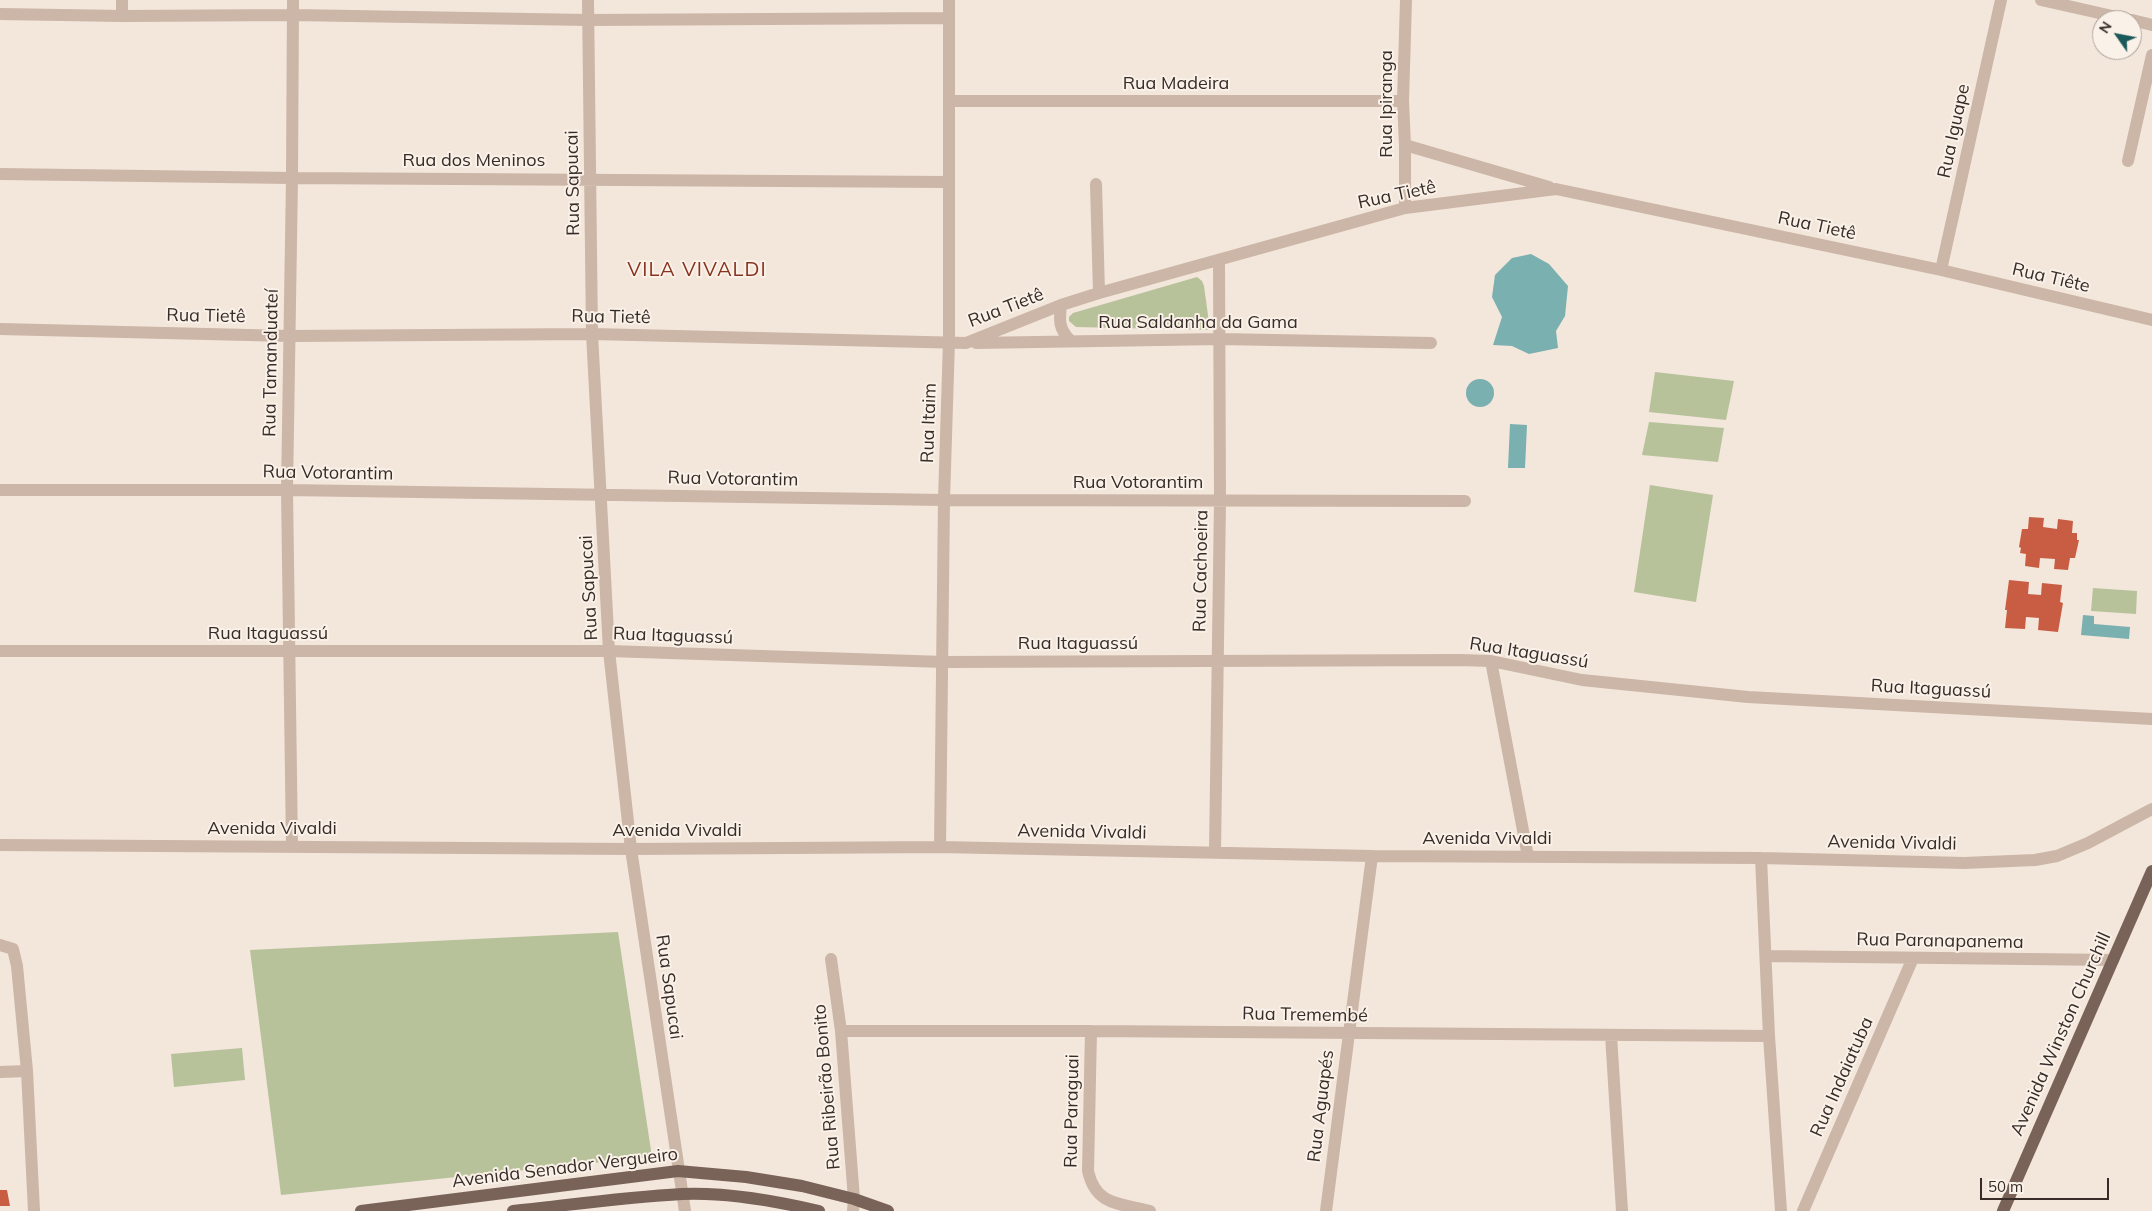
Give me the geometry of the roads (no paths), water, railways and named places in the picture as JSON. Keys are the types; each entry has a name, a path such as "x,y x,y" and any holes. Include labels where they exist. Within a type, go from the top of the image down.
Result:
{"main road":[{"name":"Avenida Winston Churchill","path":"2002,1211 2152,871"},
{"name":"Avenida Senador Vergueiro","path":"362,1211 678,1171 755,1178 802,1186 853,1205 888,1211"},
{"name":"Avenida Senador Vergueiro","path":"513,1211 682,1194 711,1195 790,1204 819,1211"}],"street":[{"path":"122,0 122,16"},
{"name":"Rua Tamanduateí","path":"292,847 287,490 293,0"},
{"name":"Rua Sapucai","path":"588,0 592,334 609,651 631,849 685,1211"},
{"name":"Rua Itaim","path":"940,847 944,662 944,500 949,341 949,0"},
{"name":"Rua Ipiranga","path":"1405,208 1403,101 1406,0"},
{"name":"Rua Iguape","path":"1941,270 2001,0"},
{"path":"2041,0 2092,11"},
{"path":"0,14 122,16 293,15 588,20 949,18"},
{"path":"2128,161 2152,54"},
{"name":"Rua Madeira","path":"950,101 1403,101"},
{"path":"1405,145 1556,189"},
{"name":"Rua dos Meninos","path":"0,174 292,178 948,182"},
{"path":"1096,184 1099,293"},
{"name":"Rua Tietê","path":"0,329 289,336 592,334 949,341 966,343 1061,305 1099,293 1405,208 1556,189 1941,270"},
{"name":"Rua Cachoeira","path":"1215,852 1220,501 1218,261"},
{"name":"Rua Tiête","path":"1941,270 2152,320"},
{"path":"1061,305 1059,321 1062,332 1070,340"},
{"name":"Rua Saldanha da Gama","path":"966,343 1220,339 1431,343"},
{"name":"Rua Votorantim","path":"0,490 287,490 944,500 1465,501"},
{"name":"Rua Itaguassú","path":"0,651 609,651 944,662 1491,662 1582,680 1748,697 2152,719"},
{"path":"1491,662 1528,857"},
{"name":"Avenida Vivaldi","path":"0,845 631,849 940,847 1372,856 1762,858 1964,863 2035,860 2057,856 2088,843 2152,809"},
{"name":"Rua Aguapés","path":"1326,1211 1372,856"},
{"path":"1762,858 1769,1036 1781,1211"},
{"path":"0,945 10,947 15,953 27,1071 34,1211"},
{"name":"Rua Paranapanema","path":"1767,956 2113,960"},
{"name":"Rua Indaiatuba","path":"1803,1211 1913,958"},
{"name":"Rua Ribeirão Bonito","path":"831,959 841,1031 853,1205"},
{"name":"Rua Tremembé","path":"841,1031 1769,1036"},
{"name":"Rua Paraguai","path":"1091,1031 1088,1171 1091,1184 1097,1193 1105,1198 1150,1211"},
{"path":"1611,1036 1622,1211"},
{"path":"0,1072 27,1071"}],"water":[{"path":"1531,254 1549,264 1568,286 1565,316 1556,331 1558,348 1529,354 1512,346 1493,345 1502,317 1492,297 1495,275 1512,258"},
{"path":"1480,379 1490,383 1494,393 1490,403 1480,407 1470,403 1466,393 1470,383"},
{"path":"1510,424 1527,425 1525,468 1508,468"},
{"path":"2083,615 2094,616 2094,624 2130,627 2129,639 2081,635"}],"district":[{"name":"VILA VIVALDI","path":"697,270"}]}
